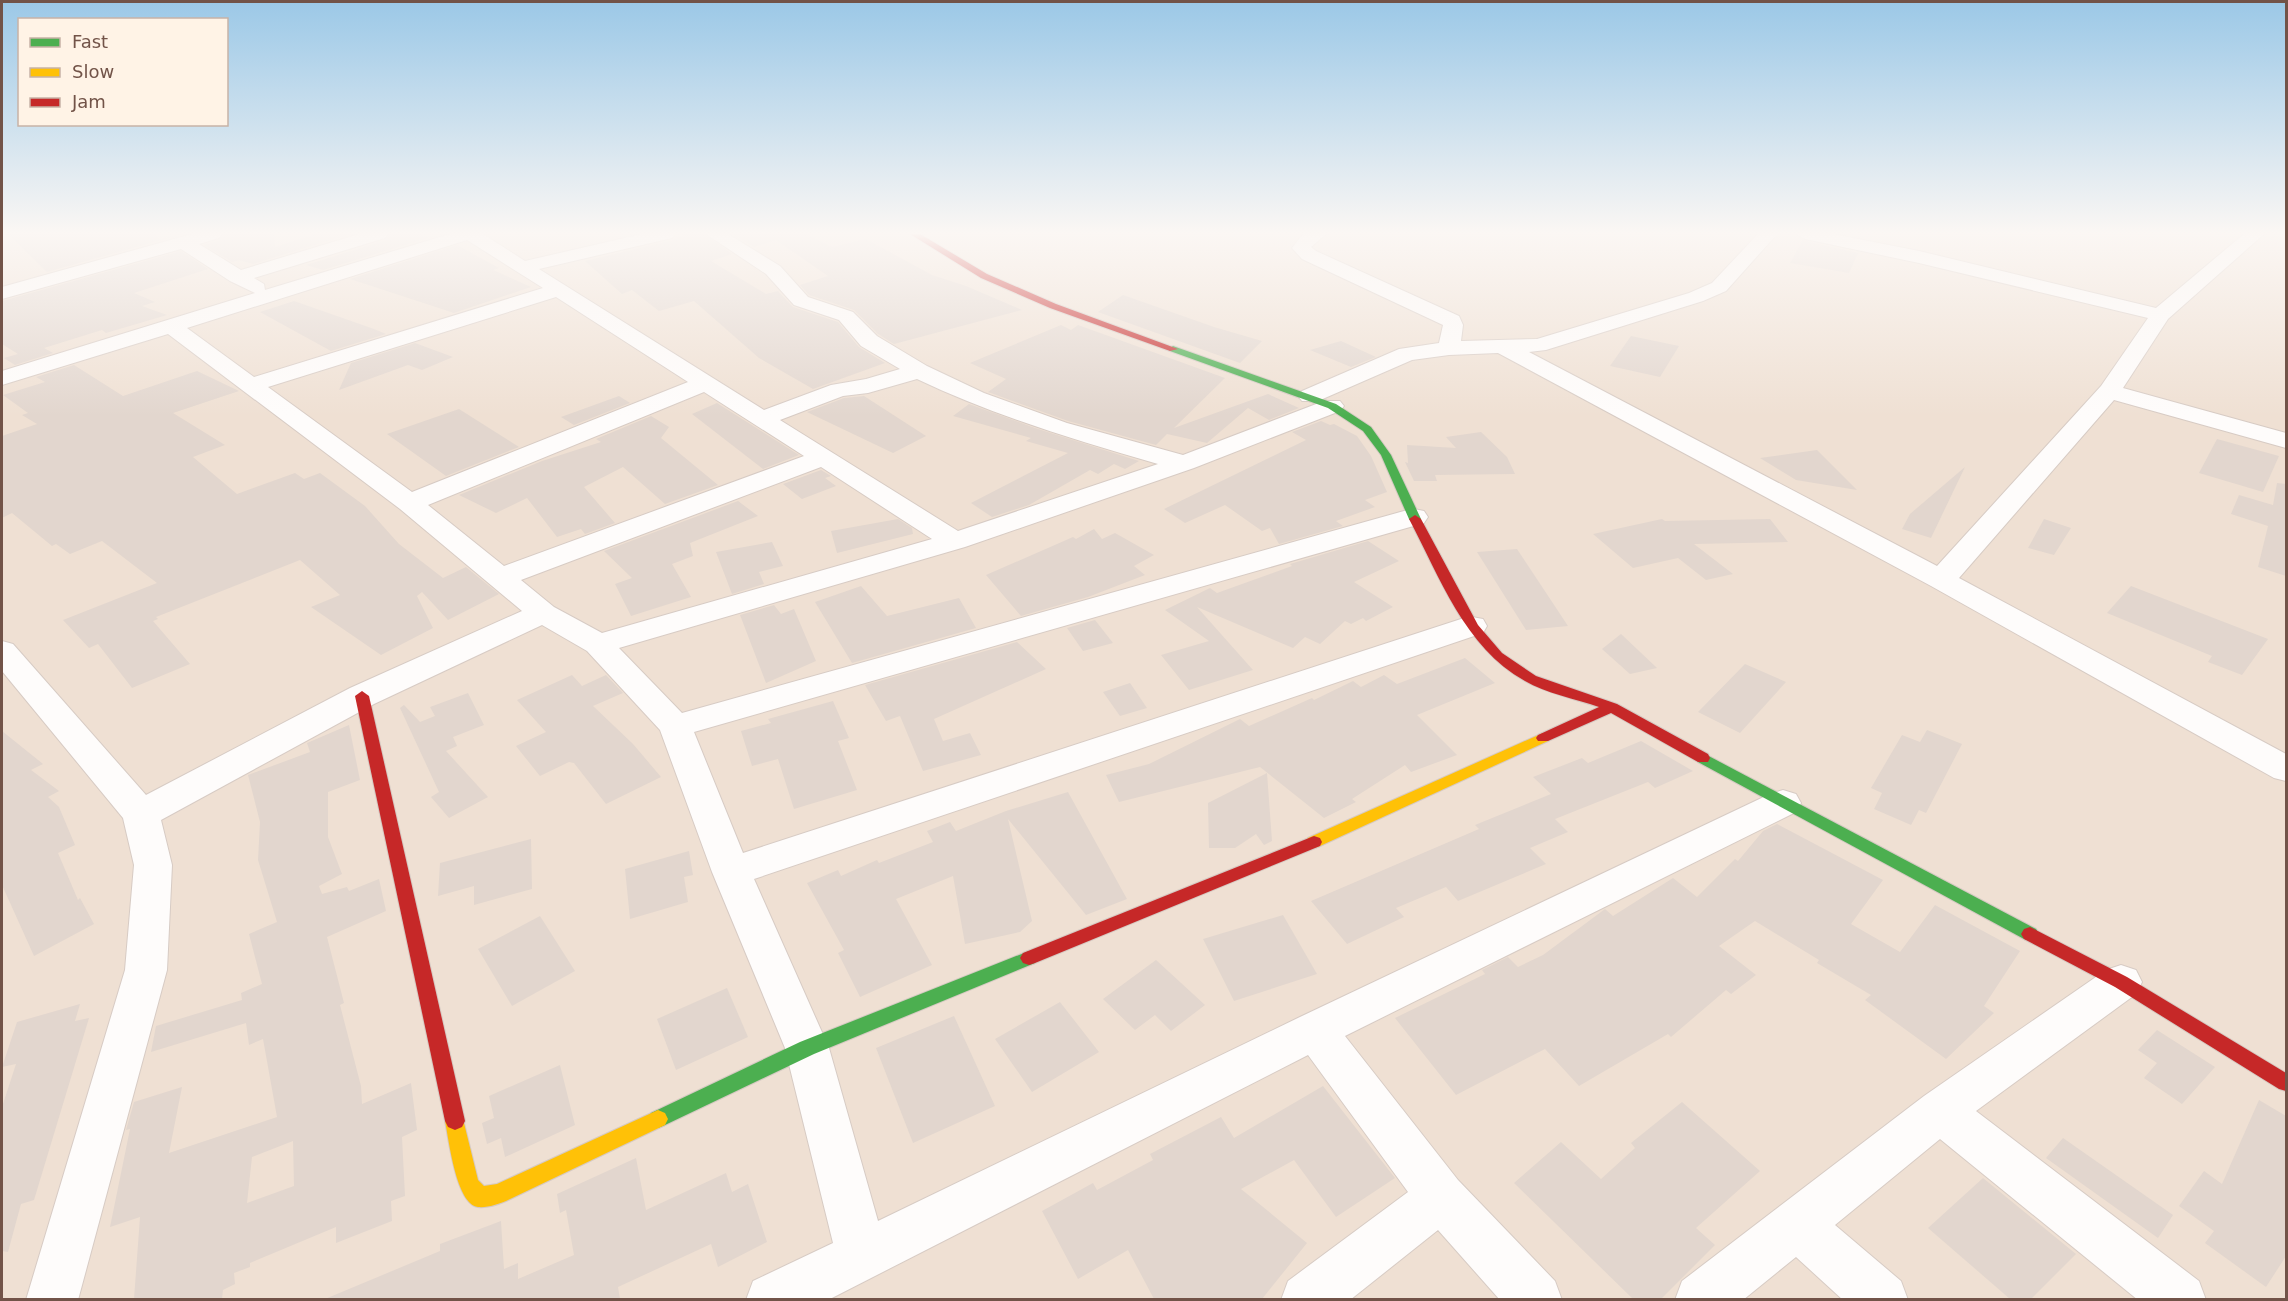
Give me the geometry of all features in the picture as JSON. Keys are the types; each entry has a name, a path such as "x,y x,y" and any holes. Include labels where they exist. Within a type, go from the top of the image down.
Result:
{"street":[{"path":"2,378 271,295"},
{"path":"250,385 387,345 543,295"},
{"path":"566,295 955,541"},
{"path":"795,295 801,301 846,316 869,341 919,371 976,398 1058,428 1185,463"},
{"path":"1027,295 1204,362 1321,401 1366,429 1386,456 1414,517 1472,626 1497,656 1531,679 1612,706 1783,803 2121,982 2286,1083"},
{"path":"1396,295 1452,320 1454,325 1449,348"},
{"path":"598,644 955,541 1185,463 1321,401 1396,358 1449,348 1505,348 1538,345 1701,295"},
{"path":"2076,295 2160,315"},
{"path":"1941,580 2109,391 2160,315 2184,295"},
{"path":"171,326 409,503 543,613 598,644 675,726 731,872 807,1048 862,1255"},
{"path":"1505,348 1941,580 2286,769"},
{"path":"761,418 839,390 868,386 919,371"},
{"path":"409,503 706,383"},
{"path":"2109,391 2286,441"},
{"path":"499,578 822,458"},
{"path":"675,726 1414,517"},
{"path":"141,814 362,696 543,613"},
{"path":"731,872 1472,626"},
{"path":"2,651 141,814 153,865 146,970 52,1299"},
{"path":"362,696 469,1184 479,1197 499,1194 807,1048 1274,860 1612,706"},
{"path":"772,1299 1315,1030 1783,803"},
{"path":"1701,1299 1940,1111 2121,982"},
{"path":"1315,1030 1441,1197 1536,1299"},
{"path":"1940,1111 2180,1299"},
{"path":"1307,1299 1441,1197"},
{"path":"1797,1224 1882,1299"}],"shaded area":[{"path":"2,295 2286,295 2286,1299 2,1299"}],"building":[{"path":"25,295 138,295 155,302 142,306 167,315 106,333 102,330 44,348 53,353 15,365 4,358 18,354 2,344 2,301"},
{"path":"398,295 508,295 454,313"},
{"path":"638,295 781,295 793,307 838,322 859,347 885,363 813,389 759,358 694,301 659,311"},
{"path":"809,295 986,295 1022,310 894,344 878,334 854,310"},
{"path":"1123,295 1262,341 1240,363 1098,312"},
{"path":"294,301 386,334 331,351 260,312"},
{"path":"1061,325 1071,330 1078,325 1225,378 1174,428 1268,394 1299,408 1269,420 1248,408 1207,443 1167,434 1156,445 1068,421 988,392 1006,379 970,363"},
{"path":"1631,336 1679,346 1660,377 1610,366"},
{"path":"1341,341 1376,357 1351,367 1310,350"},
{"path":"415,343 453,357 422,370 408,365 339,390 351,363"},
{"path":"74,365 123,396 197,371 239,391 173,413 225,445 193,457 237,494 295,473 304,479 320,473 365,506 399,544 443,578 466,567 499,594 448,620 422,592 417,596 433,628 381,655 311,607 340,595 300,560 156,617 158,619 153,621 190,664 132,688 98,644 89,648 63,620 157,583 102,541 70,554 56,544 52,546 12,513 2,518 2,436 37,424 22,415 28,413 3,395 45,382 36,377"},
{"path":"619,396 630,403 574,425 561,417"},
{"path":"864,396 926,436 893,453 807,412 844,398"},
{"path":"717,403 799,455 763,469 692,414"},
{"path":"969,404 1139,461 1125,469 1114,464 1098,474 1090,470 1029,505 992,517 971,503 1068,453 1026,441 1031,438 953,416"},
{"path":"459,409 519,447 446,476 387,434"},
{"path":"651,416 669,427 661,438 718,485 665,504 623,467 584,487 615,523 585,534 581,529 557,537 527,498 496,513 459,495 542,461 601,442 596,439"},
{"path":"1321,421 1330,425 1334,424 1357,436 1371,456 1387,492 1365,500 1375,507 1336,521 1343,526 1279,544 1270,528 1262,531 1225,505 1185,523 1164,509 1306,440 1292,432"},
{"path":"1481,432 1507,457 1515,474 1435,475 1437,481 1414,481 1405,462 1408,463 1407,445 1456,448 1446,437"},
{"path":"2217,439 2279,456 2263,492 2199,473"},
{"path":"1817,450 1857,490 1796,480 1760,458"},
{"path":"1965,467 1931,538 1902,529 1910,514"},
{"path":"821,470 831,476 825,478 836,486 802,499 783,484"},
{"path":"2277,483 2286,484 2286,576 2258,567 2268,526 2231,514 2239,495 2273,505"},
{"path":"738,501 758,516 690,543 693,556 672,564 691,597 631,616 615,584 632,578 604,551"},
{"path":"898,519 912,528 913,534 837,553 831,531"},
{"path":"1662,519 1665,521 1770,519 1788,542 1694,544 1733,574 1706,580 1678,558 1633,568 1593,534"},
{"path":"2044,519 2071,528 2054,555 2028,548"},
{"path":"1094,529 1102,539 1115,533 1154,555 1134,566 1145,575 1088,597 1021,616 986,575 1073,537 1076,539"},
{"path":"1368,541 1399,561 1354,582 1393,607 1366,621 1363,618 1351,624 1345,621 1320,644 1305,637 1293,648 1197,607 1253,670 1189,690 1161,655 1209,641 1165,610 1210,588 1217,593 1292,566 1290,564"},
{"path":"772,542 783,566 759,572 764,584 732,594 716,552"},
{"path":"1517,549 1568,626 1526,630 1477,552"},
{"path":"861,586 887,616 959,598 976,628 852,663 815,602"},
{"path":"2131,586 2268,639 2242,675 2208,662 2212,656 2107,613"},
{"path":"774,605 781,614 794,609 816,661 766,683 740,615"},
{"path":"1095,620 1113,643 1083,651 1067,628"},
{"path":"1621,634 1657,668 1630,674 1602,649"},
{"path":"1017,642 1046,669 934,719 943,741 970,733 981,755 923,771 900,716 886,721 865,685"},
{"path":"1465,658 1495,683 1417,715 1457,755 1411,772 1405,765 1352,799 1356,802 1324,818 1260,767 1119,802 1106,775 1149,764 1240,719 1249,726 1312,698 1314,700 1353,681 1361,687 1384,675 1397,684"},
{"path":"1745,664 1786,682 1740,733 1698,712"},
{"path":"572,675 582,686 606,675 623,693 593,706 633,744 661,777 606,804 574,763 569,762 540,776 516,746 546,732 517,700"},
{"path":"1130,683 1147,708 1120,716 1103,692"},
{"path":"468,693 484,725 453,737 457,746 446,751 488,797 449,818 431,797 439,792 400,708 404,705 420,722 435,716 430,707"},
{"path":"833,701 849,738 838,741 857,790 794,809 778,759 752,766 741,731 771,723 768,719"},
{"path":"349,725 360,780 328,792 328,837 342,874 319,886 322,894 347,887 349,891 379,879 386,911 327,937 344,1003 340,1005 361,1086 362,1104 411,1083 417,1130 402,1137 405,1196 391,1201 392,1221 336,1243 336,1227 250,1263 250,1267 234,1273 235,1284 223,1290 222,1299 134,1299 140,1217 110,1227 130,1129 126,1130 134,1102 182,1087 169,1153 277,1117 263,1039 249,1045 246,1023 151,1052 156,1026 242,1000 241,993 262,984 249,934 277,922 258,860 260,822 248,775 310,752 307,743","holes":["293,1141 294,1186 247,1203 252,1157"]},
{"path":"1927,730 1962,744 1926,813 1919,810 1911,825 1874,809 1882,793 1871,788 1902,735 1920,742"},
{"path":"2,731 43,764 31,770 59,791 48,797 59,807 75,845 58,853 78,900 80,898 94,924 34,956 2,885"},
{"path":"1641,741 1693,771 1655,788 1648,782 1555,819 1568,832 1530,848 1546,864 1458,901 1446,887 1396,908 1404,917 1347,944 1311,901 1479,829 1475,825 1551,794 1533,777 1582,758 1588,763"},
{"path":"1267,773 1272,841 1264,845 1256,834 1235,848 1209,848 1208,803"},
{"path":"1068,792 1127,899 1086,915 1008,819 1032,921 1020,932 965,944 953,876 896,899 932,965 860,997 838,953 844,950 807,883 838,870 841,876 877,860 879,863 933,842 927,831 950,822 956,831 1006,811"},
{"path":"1777,824 1883,880 1851,924 1900,952 1935,905 2020,951 1984,1006 1994,1013 1946,1059 1865,1000 1871,995 1817,963 1819,960 1755,921 1719,946 1756,975 1731,994 1726,990 1671,1037 1668,1034 1579,1086 1545,1049 1456,1095 1395,1018 1485,974 1482,970 1508,957 1518,967 1543,955 1605,909 1613,916 1673,878 1697,897 1735,859 1738,861 1763,831"},
{"path":"531,839 532,889 474,905 474,886 438,896 440,863"},
{"path":"689,851 693,875 684,877 688,902 630,919 625,869"},
{"path":"1283,915 1317,974 1234,1001 1203,939"},
{"path":"540,916 575,971 512,1006 478,949"},
{"path":"1156,960 1205,1005 1171,1031 1155,1015 1135,1030 1103,999"},
{"path":"727,988 748,1037 676,1070 657,1019"},
{"path":"1060,1002 1099,1052 1032,1092 995,1039"},
{"path":"80,1004 75,1021 89,1018 34,1200 21,1204 8,1252 2,1251 2,1107 16,1064 2,1067 17,1022"},
{"path":"954,1016 995,1106 913,1143 876,1048"},
{"path":"2157,1030 2215,1067 2182,1104 2144,1078 2157,1063 2138,1050"},
{"path":"560,1065 575,1125 505,1157 501,1138 487,1144 482,1123 494,1118 489,1096"},
{"path":"1323,1086 1395,1178 1336,1217 1294,1160 1241,1189 1307,1243 1262,1299 1154,1299 1128,1250 1078,1279 1042,1211 1093,1183 1097,1190 1153,1160 1150,1154 1221,1117 1234,1138"},
{"path":"2259,1100 2286,1116 2286,1256 2266,1287 2205,1243 2214,1231 2179,1206 2204,1171 2222,1184"},
{"path":"1682,1102 1760,1171 1696,1228 1715,1245 1661,1299 1633,1299 1514,1183 1561,1142 1601,1179 1635,1148 1631,1143"},
{"path":"2063,1138 2173,1215 2158,1238 2046,1158"},
{"path":"636,1158 646,1210 726,1173 732,1192 748,1184 767,1242 718,1267 711,1244 618,1287 620,1299 325,1299 440,1251 440,1244 501,1221 504,1269 518,1263 518,1279 574,1255 566,1210 560,1213 557,1194"},
{"path":"1983,1178 2076,1254 2031,1299 2010,1299 1928,1228"}],"traffic: fast":[{"path":"1173,349 1332,406 1367,429 1386,455 1415,519"},
{"path":"1703,758 2030,934"},
{"path":"658,1119 807,1048 1029,958"}],"traffic: slow":[{"path":"1314,842 1543,738"},
{"path":"455,1121 469,1184 479,1197 499,1194 658,1119"}],"traffic: jam":[{"path":"1027,295 1173,349"},
{"path":"1415,519 1472,626 1497,656 1531,679 1612,707 1703,758"},
{"path":"362,696 455,1121"},
{"path":"1543,738 1612,707"},
{"path":"1029,958 1314,842"},
{"path":"2030,934 2121,982 2286,1083"}]}
